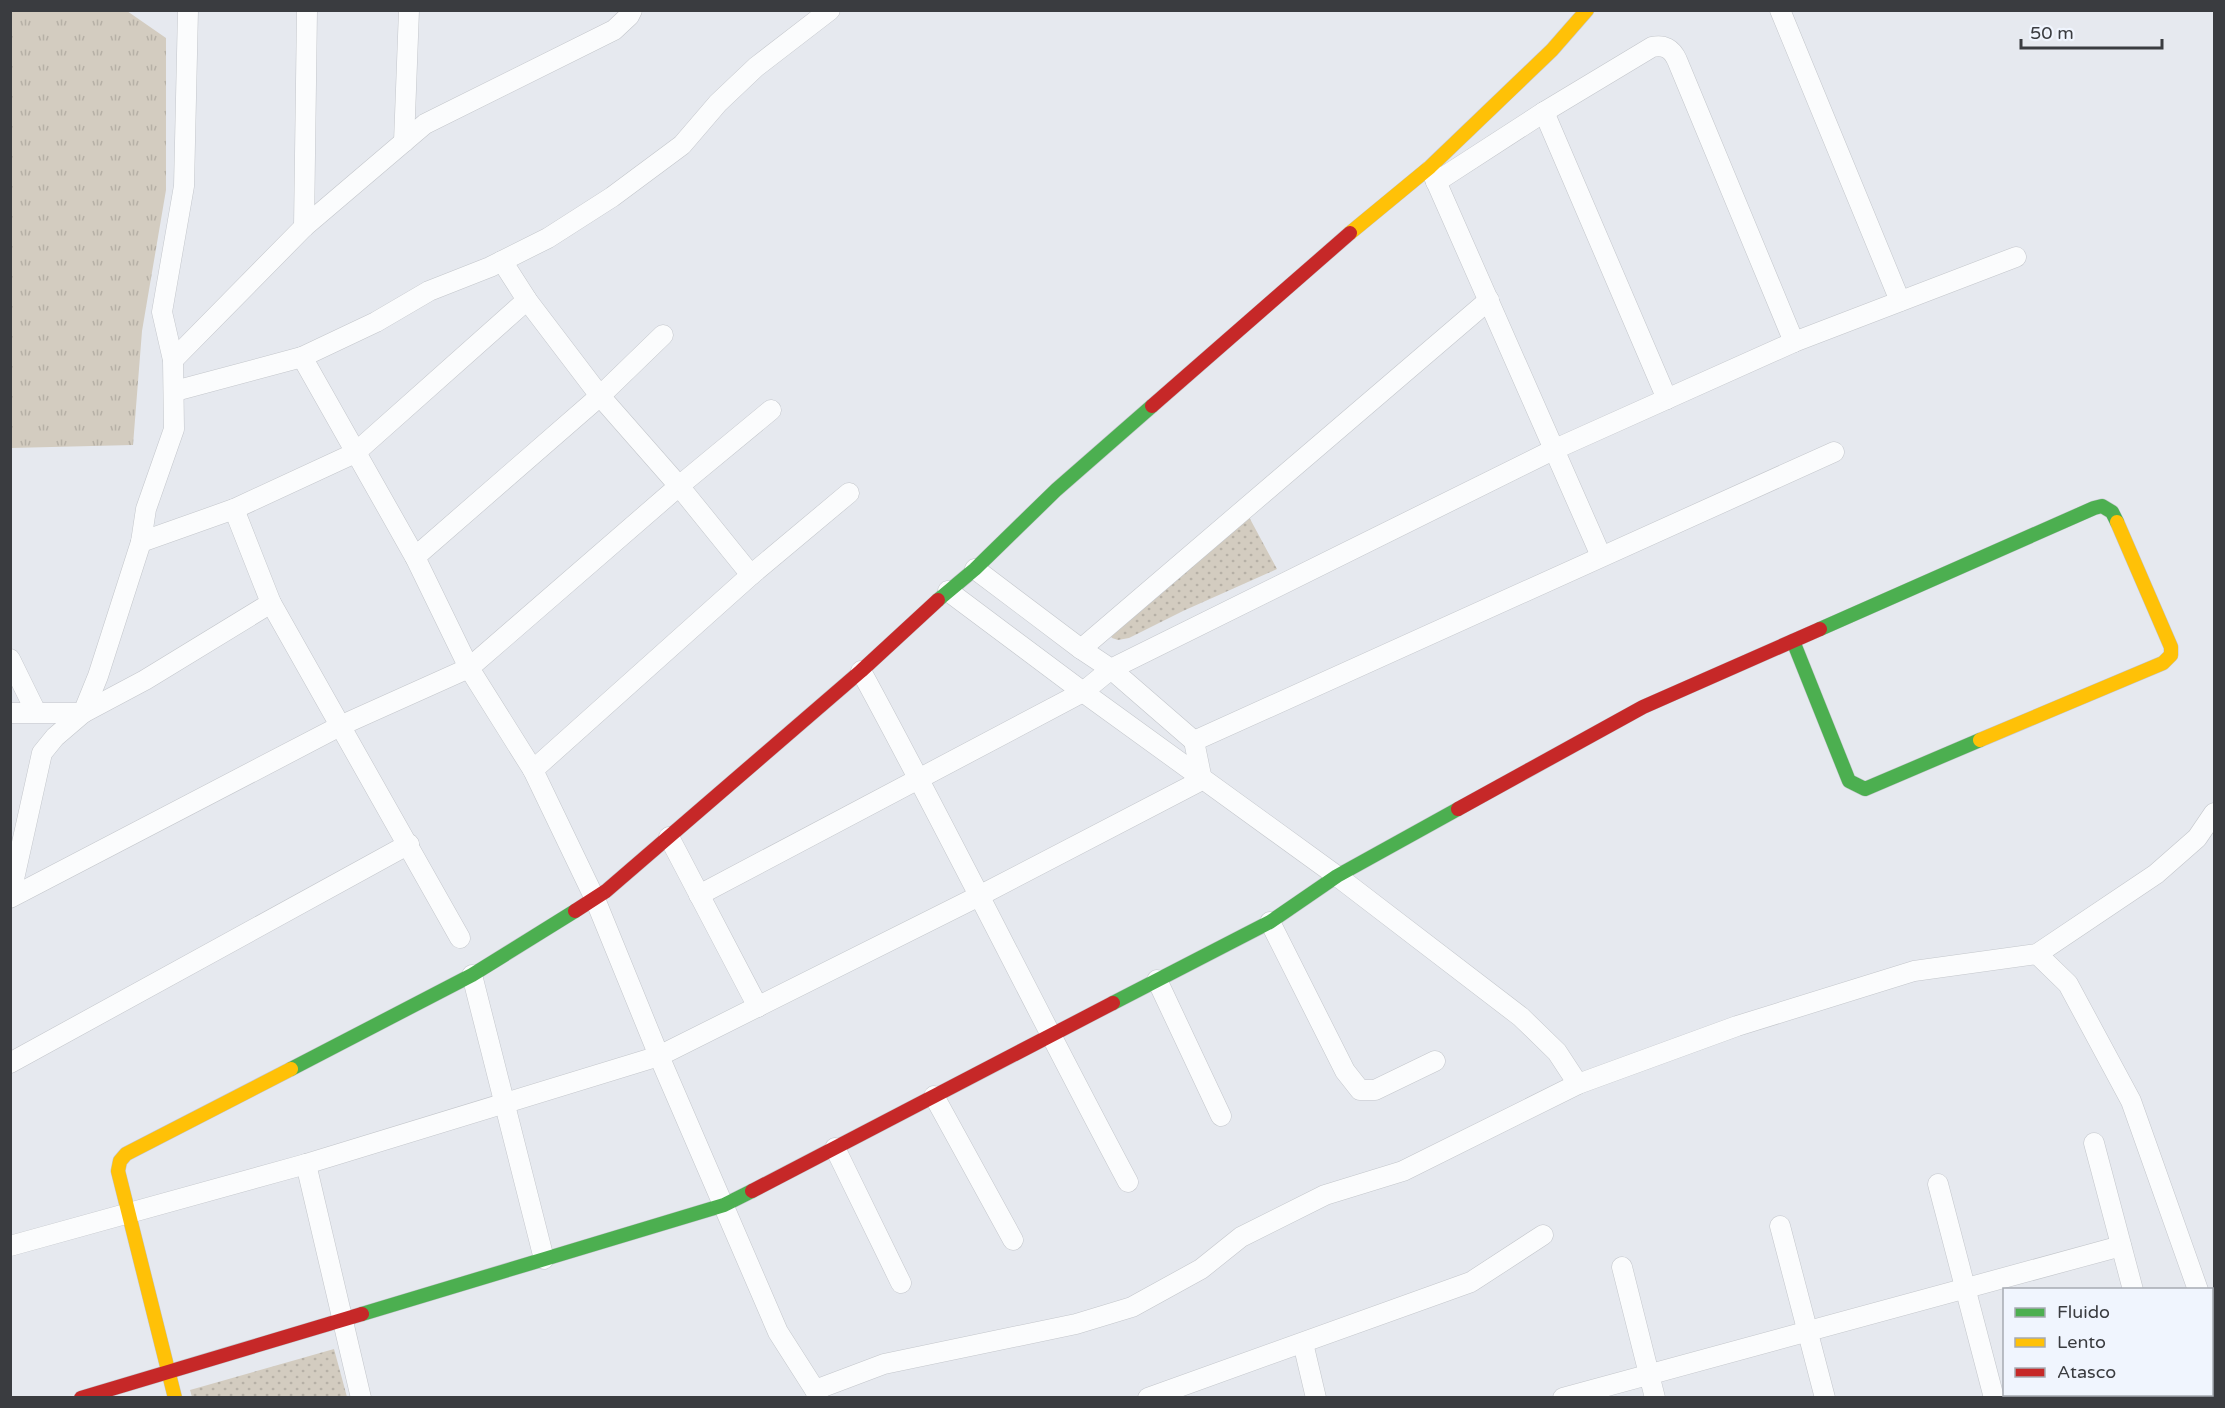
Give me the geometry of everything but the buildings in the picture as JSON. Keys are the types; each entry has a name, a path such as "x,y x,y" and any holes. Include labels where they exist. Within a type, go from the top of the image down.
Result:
{"street":[{"path":"83,713 110,643 141,542 146,509 174,429 173,360 162,312 184,186 188,10"},
{"path":"304,227 307,10"},
{"path":"404,142 409,10"},
{"path":"173,360 304,227 425,124 614,30 632,10"},
{"path":"175,392 302,357 376,322 429,291 502,261 577,221 681,145 718,103 756,67 830,10"},
{"path":"1433,175 1587,10"},
{"path":"1780,10 1900,301"},
{"path":"175,1398 118,1171 120,1161 126,1154 472,975 595,899 861,671 975,569 1056,490 1390,198 1544,112 1652,47 1660,45 1673,52 1794,342"},
{"path":"1544,112 1667,399"},
{"path":"1433,175 1600,556"},
{"path":"699,895 1083,692 1111,669 1553,450 1794,342 2016,257"},
{"path":"502,261 527,300 600,396 679,486 752,575"},
{"path":"141,542 234,509 355,453 527,300"},
{"path":"1081,649 1489,300"},
{"path":"415,557 600,396 663,335"},
{"path":"302,357 415,557 469,668 533,770 595,899 659,1056 778,1332 816,1394 884,1364 1076,1324 1132,1307 1201,1269 1241,1237 1314,1200 1403,1171 1578,1084 1737,1026 1914,970 2037,954 2156,874 2197,838 2214,813"},
{"path":"10,898 342,725 469,668 679,486 771,410"},
{"path":"1194,741 1833,452"},
{"path":"533,770 752,575 849,493"},
{"path":"81,1398 724,1205 1270,922 1337,876 1643,707 2094,508 2102,506 2112,512 2116,519 2171,647 2170,655 2163,663 1864,789 1849,781 1793,641"},
{"path":"234,509 271,603 342,725 460,938"},
{"path":"975,569 1111,669 1194,741 1202,780"},
{"path":"948,591 1202,780 1337,876 1521,1017 1557,1052 1578,1084"},
{"path":"10,898 42,753 55,737 83,713 145,680 271,603"},
{"path":"10,659 36,712"},
{"path":"861,671 920,779 1050,1036 1128,1182"},
{"path":"10,712 83,713"},
{"path":"10,1246 306,1164 659,1056 979,896 1202,780"},
{"path":"669,837 758,1007"},
{"path":"10,1063 409,844"},
{"path":"1270,922 1345,1071 1360,1090 1375,1090 1435,1061"},
{"path":"2037,954 2068,984 2132,1101 2197,1288"},
{"path":"472,975 544,1259"},
{"path":"1157,980 1221,1116"},
{"path":"934,1096 1014,1240"},
{"path":"2094,1143 2132,1288"},
{"path":"835,1148 901,1283"},
{"path":"306,1164 361,1398"},
{"path":"1938,1184 1994,1398"},
{"path":"1780,1226 1825,1398"},
{"path":"1148,1398 1471,1282 1543,1235"},
{"path":"1563,1398 2121,1246"},
{"path":"1622,1267 1655,1398"},
{"path":"1303,1343 1316,1398"}],"green space":[{"path":"10,11 127,11 166,38 166,190 142,331 133,445 11,448"},
{"path":"1242,504 1277,569 1129,638 1118,640 1112,638 1107,632"},
{"path":"334,1349 347,1397 192,1397 190,1390"}],"traffic: fast":[{"path":"938,600 975,569 1056,490 1152,406"},
{"path":"1820,629 2094,508 2102,506 2112,512 2117,522"},
{"path":"1793,641 1849,781 1865,789 1980,740"},
{"path":"1113,1003 1270,922 1337,876 1458,809"},
{"path":"291,1069 472,975 575,911"},
{"path":"362,1314 724,1205 752,1191"}],"traffic: slow":[{"path":"1350,233 1430,167 1552,50 1587,10"},
{"path":"1980,740 2163,663 2171,655 2171,647 2117,522"},
{"path":"175,1398 118,1171 120,1161 126,1154 291,1069"}],"traffic: jam":[{"path":"1152,406 1350,233"},
{"path":"575,911 606,891 861,671 938,600"},
{"path":"1458,809 1643,707 1820,629"},
{"path":"752,1191 1113,1003"},
{"path":"81,1398 362,1314"}]}
